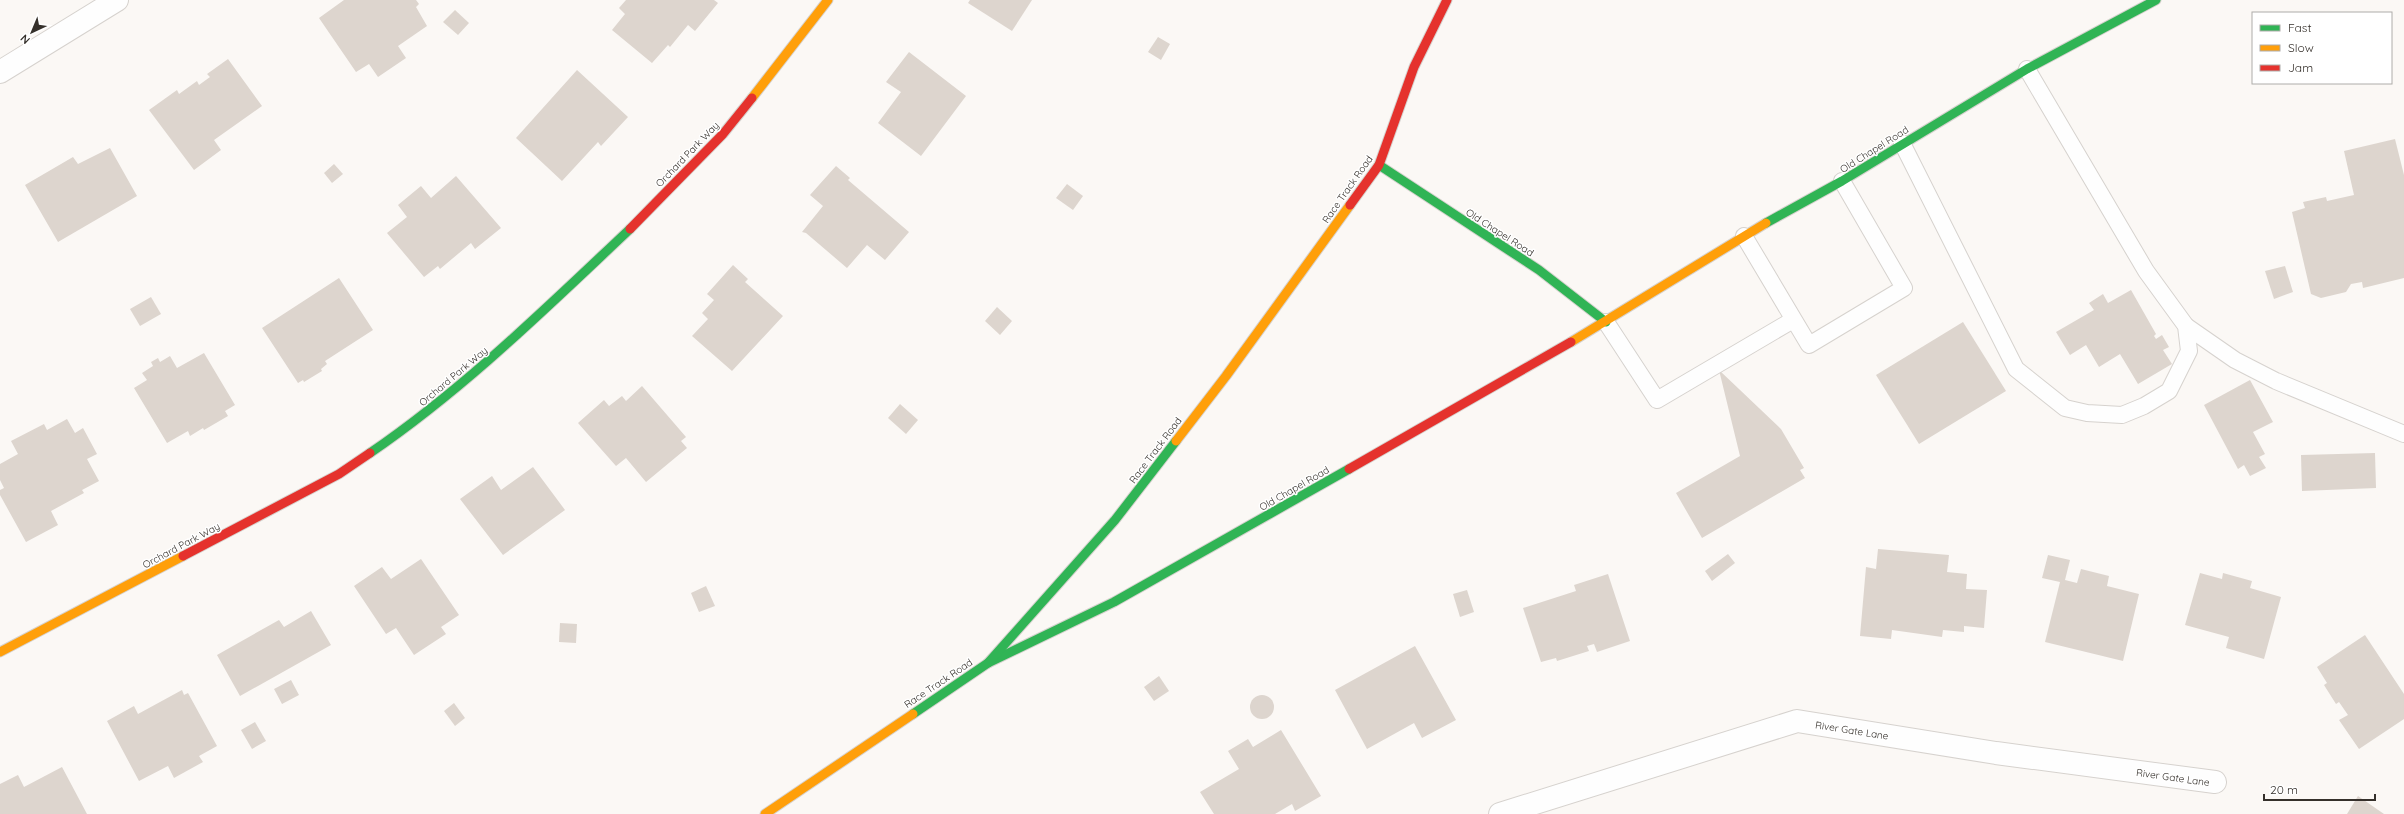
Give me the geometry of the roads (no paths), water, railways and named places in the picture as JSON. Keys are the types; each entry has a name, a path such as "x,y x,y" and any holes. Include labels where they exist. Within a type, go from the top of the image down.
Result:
{"street":[{"path":"0,72 117,0"},
{"name":"Orchard Park Way","path":"0,652 340,474 415,422 486,364 630,229 722,134 789,54 828,0"},
{"name":"Race Track Road","path":"765,814 988,663 1115,520 1226,376 1379,165 1414,67 1447,0"},
{"name":"Old Chapel Road","path":"988,663 1114,602 1215,546 1606,322 1744,236 1842,181 1902,143 2027,69 2156,0"},
{"name":"Old Chapel Road","path":"1379,165 1539,270 1606,322"},
{"name":"River Gate Lane","path":"1501,814 1797,722 1996,753 2215,782"}],"lane":[{"path":"2027,69 2146,271 2186,326 2235,360 2276,381 2404,434"},
{"path":"1902,143 2016,369 2065,408 2087,413 2122,415 2144,406 2169,391 2189,351 2186,326"},
{"path":"1744,236 1809,345 1904,288 1842,181"},
{"path":"1606,322 1657,400 1793,320"}]}
